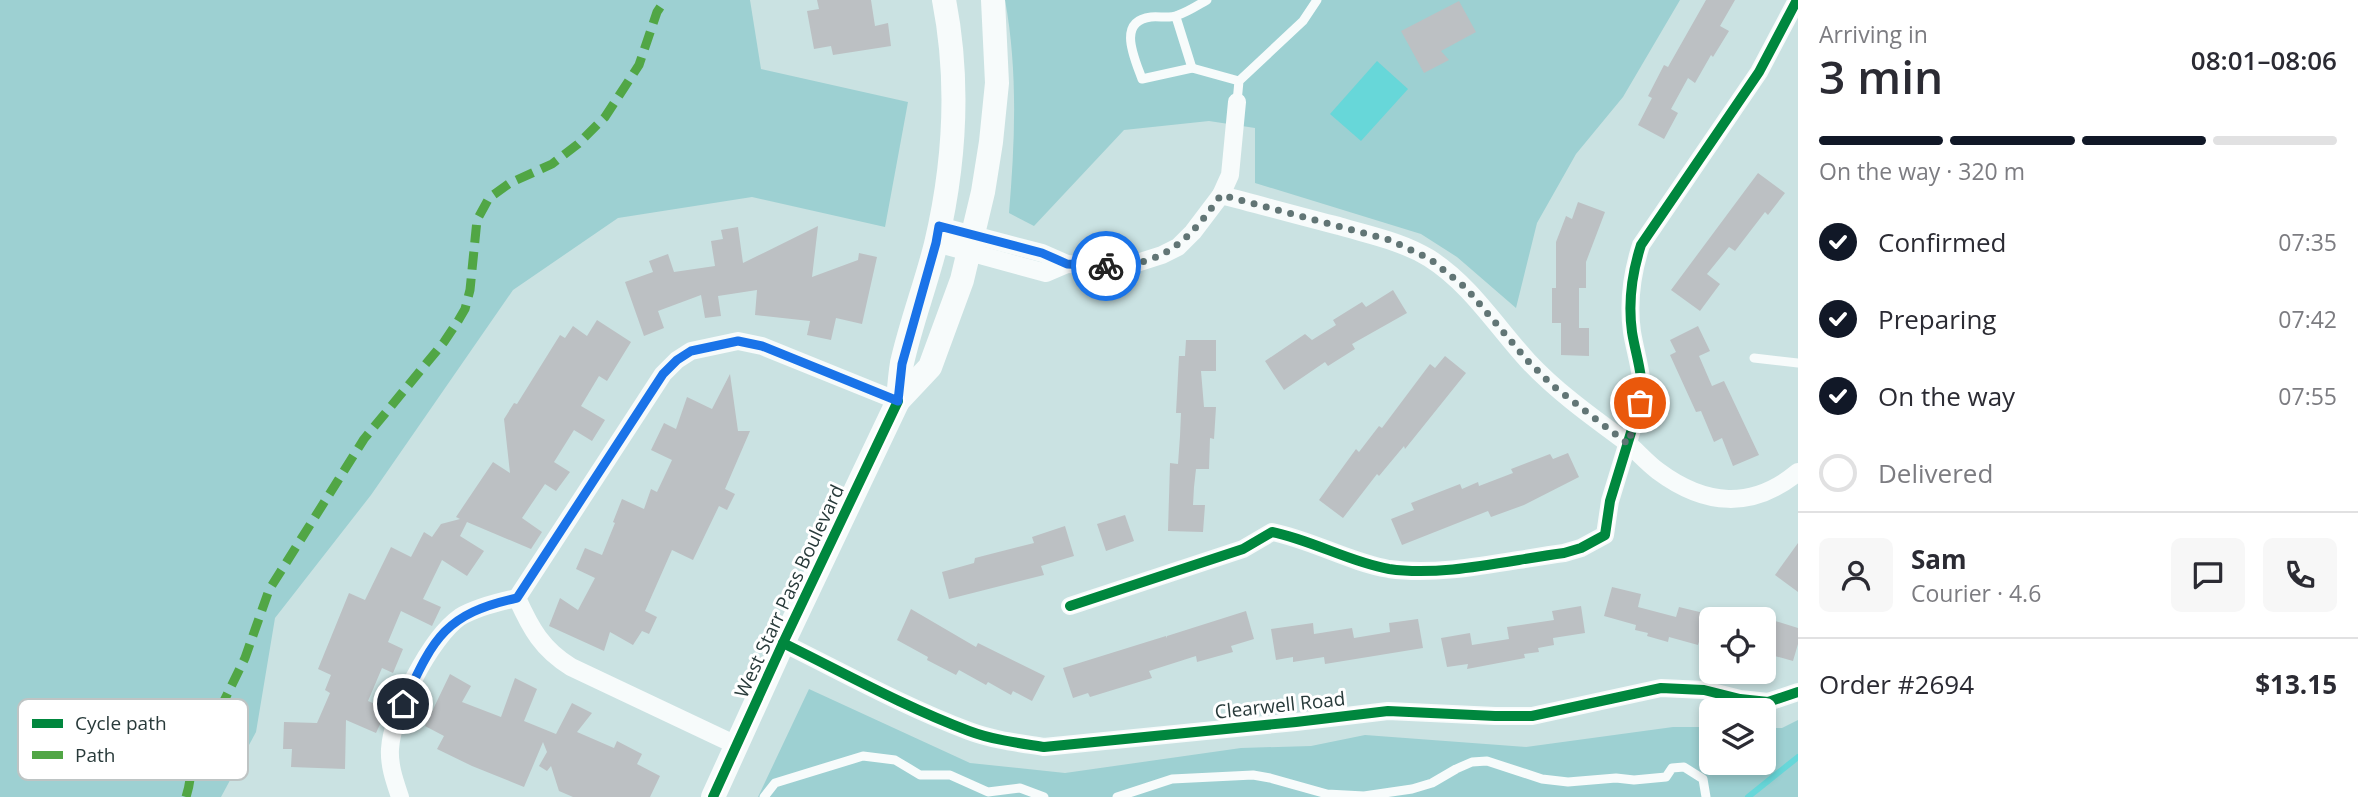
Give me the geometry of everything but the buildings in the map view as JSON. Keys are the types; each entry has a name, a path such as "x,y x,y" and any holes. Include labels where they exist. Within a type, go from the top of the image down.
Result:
{"street":[{"name":"West Starr Pass Boulevard","path":"898,401 902,364 937,234 953,153 954,80 951,34 944,0"},
{"name":"West Starr Pass Boulevard","path":"713,797 898,401 930,367 962,280 983,192 991,142 997,83 993,0"},
{"path":"1070,606 1243,549 1272,532 1299,538 1389,569 1438,571 1581,548 1605,535 1609,501 1643,387 1630,314 1633,271 1641,245 1753,81 1797,0"},
{"path":"937,234 1046,273 1067,264 1116,266 1162,255 1178,247 1193,232 1221,195 1230,175 1237,102"},
{"path":"1221,195 1390,240 1430,259 1466,288 1527,360 1552,385 1658,471 1693,490 1733,500 1749,498 1768,493 1798,472"},
{"path":"400,797 392,771 390,751 393,725 423,662 441,635 461,617 494,603 517,598 663,374 677,360 691,351 738,341 762,346 898,401"},
{"path":"517,598 531,629 554,656 570,667 736,745"},
{"name":"Clearwell Road","path":"783,643 971,732 1044,747 1388,711 1532,716 1661,688 1704,690 1741,699 1769,702 1798,692"}],"lane":[{"path":"1207,0 1176,17 1147,17 1134,23 1130,31 1130,42 1142,79 1192,68 1239,81"},
{"path":"1237,102 1239,81 1303,21 1317,0"},
{"path":"1176,17 1192,68"},
{"path":"1754,358 1798,363"},
{"path":"764,797 775,783 863,756 895,760 920,775 950,775 988,792 1020,788 1044,797"},
{"path":"1117,797 1172,779 1253,775 1327,794 1364,796 1412,789 1432,783 1472,762 1487,761 1542,779 1568,782 1666,777 1672,768 1684,768 1703,779 1706,797"}],"shaded area":[{"path":"0,0 750,0 761,69 908,102 885,227 752,197 618,218 513,290 371,495 275,618 256,732 248,747 248,699 18,699 18,780 230,780 221,797 0,797"},
{"path":"1005,0 1680,0 1623,97 1576,154 1537,223 1516,308 1457,257 1421,234 1255,183 1255,128 1209,121 1124,130 1034,226 1009,213 1014,106 1012,53"},
{"path":"809,689 970,763 1065,773 1241,748 1311,746 1365,735 1526,747 1673,727 1699,727 1699,775 1776,775 1776,728 1798,720 1798,797 758,797"}],"water":[{"path":"1377,61 1408,89 1361,141 1330,114"}],"waterway":[{"path":"1748,797 1798,757"}],"marked path":[{"path":"225,699 245,658 269,590 364,439 444,342 465,309 470,290 477,220 489,198 510,183 552,164 578,144 605,117 639,65 657,12 665,0"},
{"path":"186,797 189,780"}],"cycle path":[{"path":"1070,606 1243,549 1272,532 1374,566 1410,571 1476,567 1564,553 1581,548 1605,535 1610,501 1640,403 1641,376 1630,310 1633,277 1641,245 1759,72 1797,0"},
{"path":"713,797 898,401"},
{"path":"783,643 945,722 987,737 1044,747 1388,711 1532,716 1661,688 1704,690 1740,699 1768,702 1798,692"}],"way so far":[{"path":"1106,266 1140,262 1178,247 1221,195 1390,240 1430,259 1466,288 1527,360 1552,385 1628,444 1640,403"}],"route":[{"path":"403,704 423,662 441,635 461,617 494,603 517,598 663,374 691,351 738,341 762,346 898,401 902,364 939,226 1042,253 1067,264 1106,266"}]}
